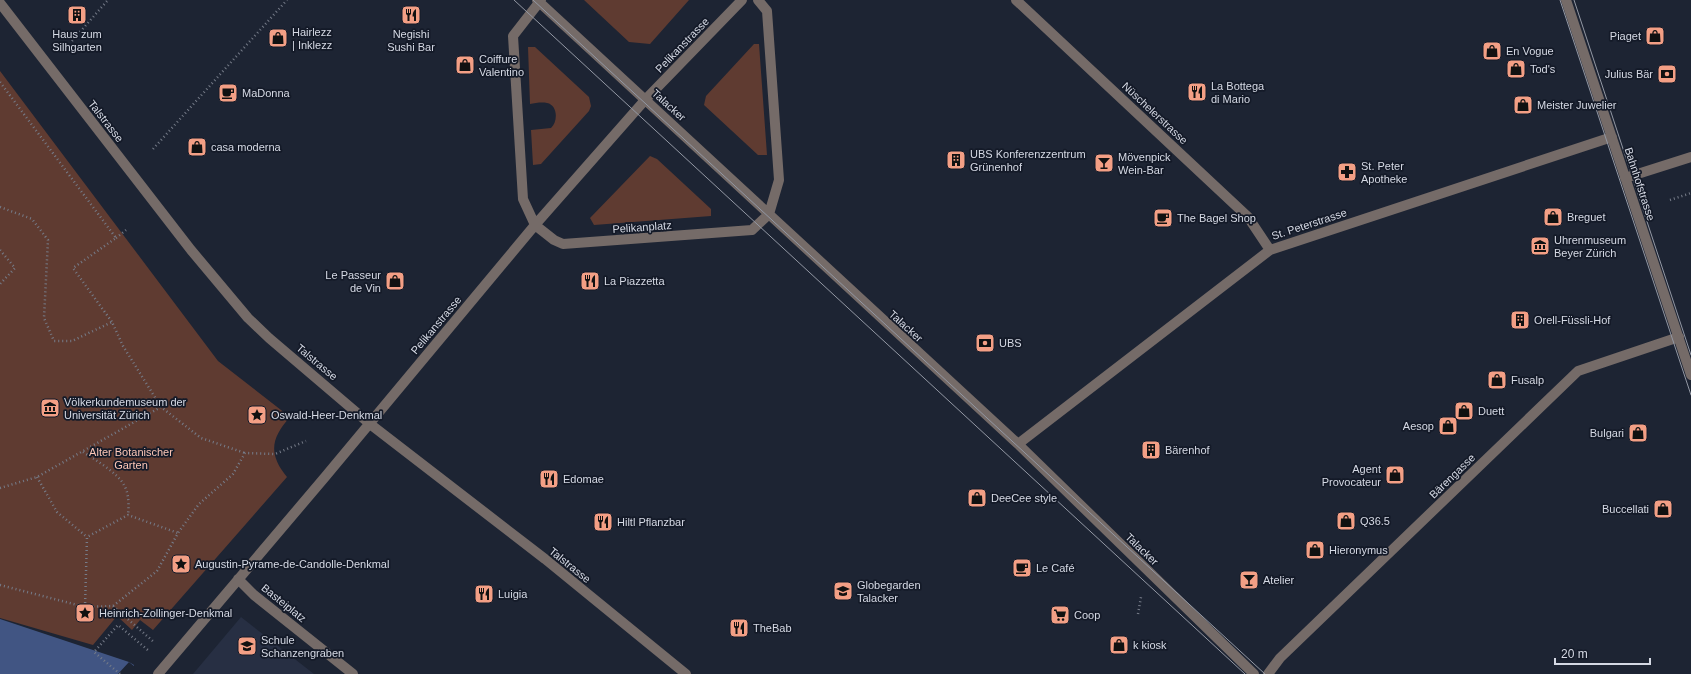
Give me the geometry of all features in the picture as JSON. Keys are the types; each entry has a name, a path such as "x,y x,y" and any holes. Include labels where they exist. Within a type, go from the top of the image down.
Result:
{"street":[{"name":"Pelikanstrasse","path":"158,674 370,424 535,225 645,100 742,0"},
{"path":"758,0 767,11 779,180 769,214"},
{"name":"Nüschelerstrasse","path":"1016,0 1248,217 1270,250"},
{"name":"Bahnhofstrasse","path":"1566,0 1691,375"},
{"name":"Talacker","path":"539,1 890,328 1018,444 1254,674"},
{"name":"Pelikanplatz","path":"539,1 513,36 523,199 535,225 554,240 563,244 635,240 752,230 769,214"},
{"name":"Talstrasse","path":"0,3 191,250 248,318 269,338 370,424 545,560 686,674"},
{"name":"St. Peterstrasse","path":"1018,444 1270,250 1612,138"},
{"path":"1625,178 1691,158"},
{"name":"Bärengasse","path":"1268,674 1280,658 1578,371 1679,337"},
{"name":"Basteiplatz","path":"238,579 254,595 353,674"}],"path":[{"path":"72,40 108,0"},
{"path":"153,149 287,0"},
{"path":"0,82 116,238"},
{"path":"1670,200 1691,193"},
{"path":"0,207 32,219 48,240 44,318 54,340 72,341 112,322"},
{"path":"126,230 73,268 112,322 123,346 161,406 201,438 245,452 275,454 306,441"},
{"path":"0,250 16,268 0,284"},
{"path":"0,488 37,477 161,406"},
{"path":"83,452 110,471 124,484 129,503 128,515"},
{"path":"0,585 85,607 113,606 157,571 178,533 199,504 233,474 245,452"},
{"path":"37,477 57,512 87,537"},
{"path":"87,537 128,515 178,533"},
{"path":"85,607 87,537"},
{"path":"1138,614 1141,597"},
{"path":"113,606 155,643"},
{"path":"120,674 94,652 118,625 149,651"}],"shaded area":[{"name":"Schule Schanzengraben","path":"241,617 314,674 193,674"}],"green space":[{"path":"584,0 689,0 650,44 629,42"},
{"path":"754,44 759,44 767,155 758,155 704,105 706,96"},
{"path":"528,47 535,47 589,97 591,106 589,111 541,164 533,165 531,130 551,128 555,122 556,114 551,104 530,104"},
{"name":"Alter Botanischer Garten","path":"0,71 218,361 290,417 279,432 274,446 277,461 287,477 153,630 140,620 132,630 117,616 93,645 0,618"},
{"path":"650,156 657,159 711,209 711,216 594,225 590,218"}],"water":[{"path":"0,619 129,662 134,665 132,674 0,674"}],"pier":[{"path":"129,662 135,667 134,674 118,674"}],"tram line":[{"path":"514,0 1245,674"},
{"path":"533,0 1265,674"},
{"path":"1560,0 1691,395"},
{"path":"1574,0 1691,355"}],"place":[{"name":"Haus zum Silhgarten","path":"77,15"},
{"name":"Negishi Sushi Bar","path":"411,15"},
{"name":"Piaget","path":"1655,36"},
{"name":"Hairlezz | Inklezz","path":"278,38"},
{"name":"En Vogue","path":"1492,51"},
{"name":"Coiffure Valentino","path":"465,65"},
{"name":"Tod's","path":"1516,69"},
{"name":"Julius Bär","path":"1667,74"},
{"name":"La Bottega di Mario","path":"1197,92"},
{"name":"MaDonna","path":"228,93"},
{"name":"Meister Juwelier","path":"1523,105"},
{"name":"casa moderna","path":"197,147"},
{"name":"UBS Konferenzzentrum Grünenhof","path":"956,160"},
{"name":"Mövenpick Wein-Bar","path":"1104,163"},
{"name":"St. Peter Apotheke","path":"1347,172"},
{"name":"Breguet","path":"1553,217"},
{"name":"The Bagel Shop","path":"1163,218"},
{"name":"Uhrenmuseum Beyer Zürich","path":"1540,246"},
{"name":"Le Passeur de Vin","path":"395,281"},
{"name":"La Piazzetta","path":"590,281"},
{"name":"Orell-Füssli-Hof","path":"1520,320"},
{"name":"UBS","path":"985,343"},
{"name":"Fusalp","path":"1497,380"},
{"name":"Völkerkundemuseum der Universität Zürich","path":"50,408"},
{"name":"Duett","path":"1464,411"},
{"name":"Oswald-Heer-Denkmal","path":"257,415"},
{"name":"Aesop","path":"1448,426"},
{"name":"Bulgari","path":"1638,433"},
{"name":"Bärenhof","path":"1151,450"},
{"name":"Agent Provocateur","path":"1395,475"},
{"name":"Edomae","path":"549,479"},
{"name":"DeeCee style","path":"977,498"},
{"name":"Buccellati","path":"1663,509"},
{"name":"Q36.5","path":"1346,521"},
{"name":"Hiltl Pflanzbar","path":"603,522"},
{"name":"Hieronymus","path":"1315,550"},
{"name":"Augustin-Pyrame-de-Candolle-Denkmal","path":"181,564"},
{"name":"Le Café","path":"1022,568"},
{"name":"Atelier","path":"1249,580"},
{"name":"Globegarden Talacker","path":"843,591"},
{"name":"Luigia","path":"484,594"},
{"name":"Heinrich-Zollinger-Denkmal","path":"85,613"},
{"name":"Coop","path":"1060,615"},
{"name":"TheBab","path":"739,628"},
{"name":"k kiosk","path":"1119,645"},
{"name":"Schule Schanzengraben","path":"247,646"}]}
